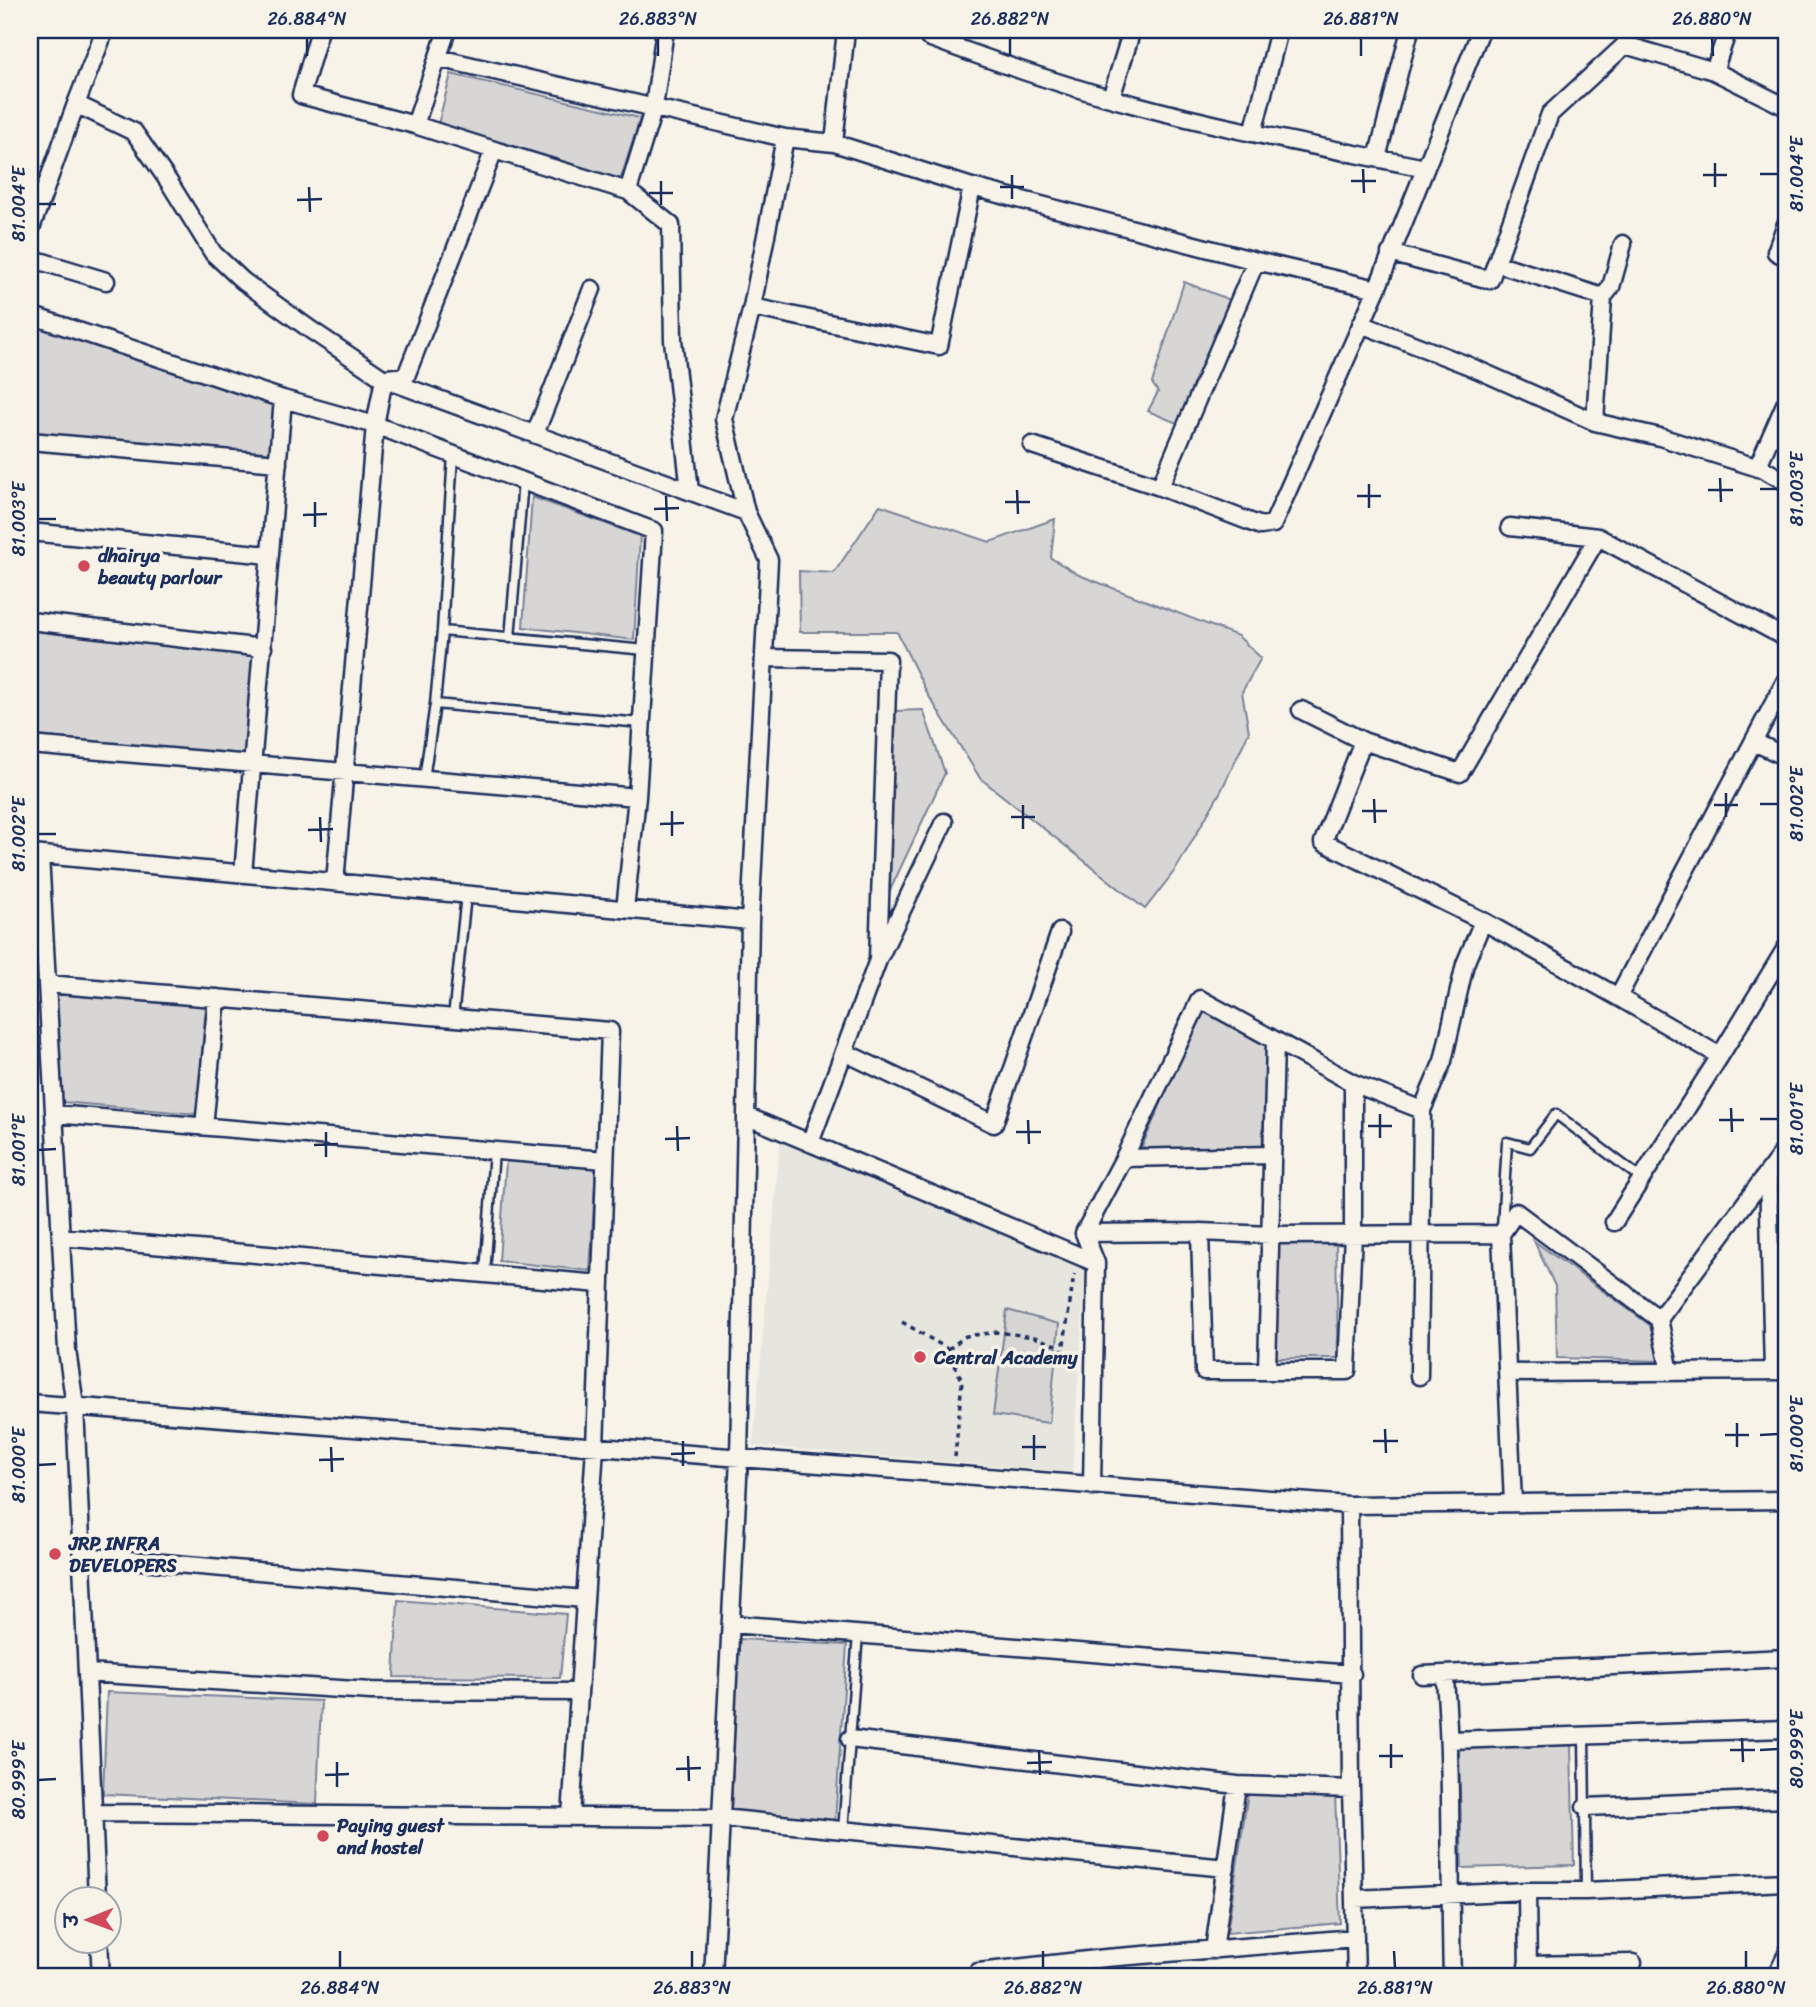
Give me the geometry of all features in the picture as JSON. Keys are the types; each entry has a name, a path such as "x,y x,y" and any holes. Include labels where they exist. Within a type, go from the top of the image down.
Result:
{"street":[{"path":"30,231 105,30"},
{"path":"320,30 301,95 415,125 628,191 671,225 673,340 690,491"},
{"path":"415,125 447,30"},
{"path":"628,191 654,107 665,30"},
{"path":"834,143 846,30"},
{"path":"1111,98 1132,30"},
{"path":"1253,132 1279,30"},
{"path":"1377,158 1410,30"},
{"path":"1032,445 1160,487 1261,526 1273,524 1377,289 1481,30"},
{"path":"1714,71 1728,30"},
{"path":"928,37 996,63 1111,98 1253,132 1425,168"},
{"path":"1390,253 1490,280 1550,114 1627,37 1714,71 1786,107"},
{"path":"439,58 785,138 834,143 972,187 1256,261 1377,289"},
{"path":"76,104 134,132 213,253 243,281 384,379 746,512"},
{"path":"713,1977 739,1458 750,921 769,560 746,512 724,419 752,307 785,138"},
{"path":"384,379 406,376 494,150"},
{"path":"752,307 939,346 972,187"},
{"path":"1786,224 1776,252 1786,257"},
{"path":"1595,422 1603,297 1611,287 1623,244"},
{"path":"30,258 106,281"},
{"path":"1160,487 1256,261"},
{"path":"1496,263 1603,297"},
{"path":"535,434 592,289"},
{"path":"30,315 284,399 375,425 654,531 637,797 625,909"},
{"path":"1362,324 1467,365 1595,422 1660,437 1757,468 1786,482"},
{"path":"335,883 375,425 384,379"},
{"path":"243,874 284,399"},
{"path":"1757,468 1786,402"},
{"path":"30,440 278,463"},
{"path":"1510,527 1598,537 1786,638"},
{"path":"30,532 270,555"},
{"path":"1301,710 1363,741 1460,773 1598,537"},
{"path":"30,621 262,648"},
{"path":"764,658 888,660 878,960"},
{"path":"1618,997 1786,680"},
{"path":"1363,741 1323,842 1483,921 1720,1056"},
{"path":"1754,742 1786,757"},
{"path":"30,745 637,797"},
{"path":"810,1143 878,960 944,822"},
{"path":"96,1884 75,1406 67,1350 47,984 35,855 750,921"},
{"path":"1419,1376 1422,1110 1443,1061 1465,964 1483,921"},
{"path":"844,1052 994,1124 1060,932"},
{"path":"1614,1222 1786,948"},
{"path":"47,984 610,1031 595,1447 571,1817"},
{"path":"204,1126 217,998"},
{"path":"1092,1486 1096,1263 1084,1233 1124,1158 1200,999 1353,1083 1422,1110"},
{"path":"1266,1371 1275,1041"},
{"path":"1200,1232 1204,1371 1347,1371 1353,1233 1353,1083"},
{"path":"54,1114 605,1160"},
{"path":"746,1116 1096,1263"},
{"path":"1658,1319 1786,1148"},
{"path":"1124,1158 1271,1155"},
{"path":"1507,1373 1780,1371 1768,1172"},
{"path":"1513,1503 1501,1234 1516,1212 1658,1319 1670,1372"},
{"path":"1084,1233 1501,1234"},
{"path":"61,1237 600,1284"},
{"path":"30,1403 1349,1505 1786,1500"},
{"path":"1349,1505 1356,1977"},
{"path":"82,1556 585,1600"},
{"path":"731,1624 1352,1674"},
{"path":"1422,1675 1786,1658"},
{"path":"87,1673 371,1691 579,1692"},
{"path":"1448,1675 1445,1679 1450,1740 1452,1977"},
{"path":"1450,1740 1786,1729"},
{"path":"850,1738 1237,1785 1352,1789"},
{"path":"1214,1950 1237,1785"},
{"path":"1585,1807 1786,1800"},
{"path":"93,1814 721,1818 1226,1868"},
{"path":"1354,1899 1786,1882"},
{"path":"1527,1891 1528,1971 1633,1963 1626,1977"},
{"path":"978,1977 978,1972 1106,1958 1355,1938"},
{"path":"100,1954 101,1977"}],"lane":[{"path":"424,779 442,631 453,455"},
{"path":"510,638 523,481"},
{"path":"442,631 646,650"},
{"path":"435,704 641,723"},
{"path":"453,1018 466,895"},
{"path":"1501,1234 1507,1142 1530,1148 1556,1114 1642,1179"},
{"path":"485,1273 494,1151"},
{"path":"843,1831 858,1634"},
{"path":"1584,1736 1586,1891"},
{"path":"1771,1977 1786,1947"}],"path":[{"path":"948,1349 967,1336 998,1332 1034,1337 1056,1345 1063,1351 1074,1270"},
{"path":"902,1322 948,1349 962,1381 954,1462"}],"shaded area":[{"path":"451,74 640,118 620,181 437,128"},
{"path":"1184,282 1233,301 1179,424 1148,411 1158,392 1152,383"},
{"path":"30,322 283,402 273,456 30,434"},
{"path":"532,497 640,536 634,640 523,627"},
{"path":"880,505 990,542 1055,519 1051,558 1079,575 1238,636 1261,658 1242,692 1249,732 1221,791 1176,869 1145,909 980,778 927,693 897,632 800,632 799,571 834,573"},
{"path":"30,629 255,647 246,755 34,736"},
{"path":"923,710 945,773 886,899 894,711"},
{"path":"54,994 206,1006 197,1114 62,1102"},
{"path":"1203,1008 1268,1044 1262,1150 1140,1151"},
{"name":"Central Academy","path":"781,1134 1086,1268 1072,1472 753,1446"},
{"path":"506,1161 596,1167 590,1271 499,1261"},
{"path":"1336,1240 1338,1358 1276,1358 1277,1244"},
{"path":"1534,1241 1650,1325 1660,1361 1557,1358 1555,1286"},
{"path":"1007,1310 1059,1324 1049,1423 993,1415"},
{"path":"398,1600 566,1614 560,1678 394,1677"},
{"path":"738,1639 847,1645 835,1821 731,1812"},
{"path":"107,1692 321,1701 317,1804 103,1794"},
{"path":"1571,1745 1574,1865 1462,1868 1459,1748"},
{"path":"1249,1786 1335,1794 1340,1923 1227,1933"}],"place":[{"name":"dhairya beauty parlour","path":"84,566"},
{"name":"Central Academy","path":"920,1357"},
{"name":"JRP INFRA DEVELOPERS","path":"55,1554"},
{"name":"Paying guest and hostel","path":"323,1836"}]}
